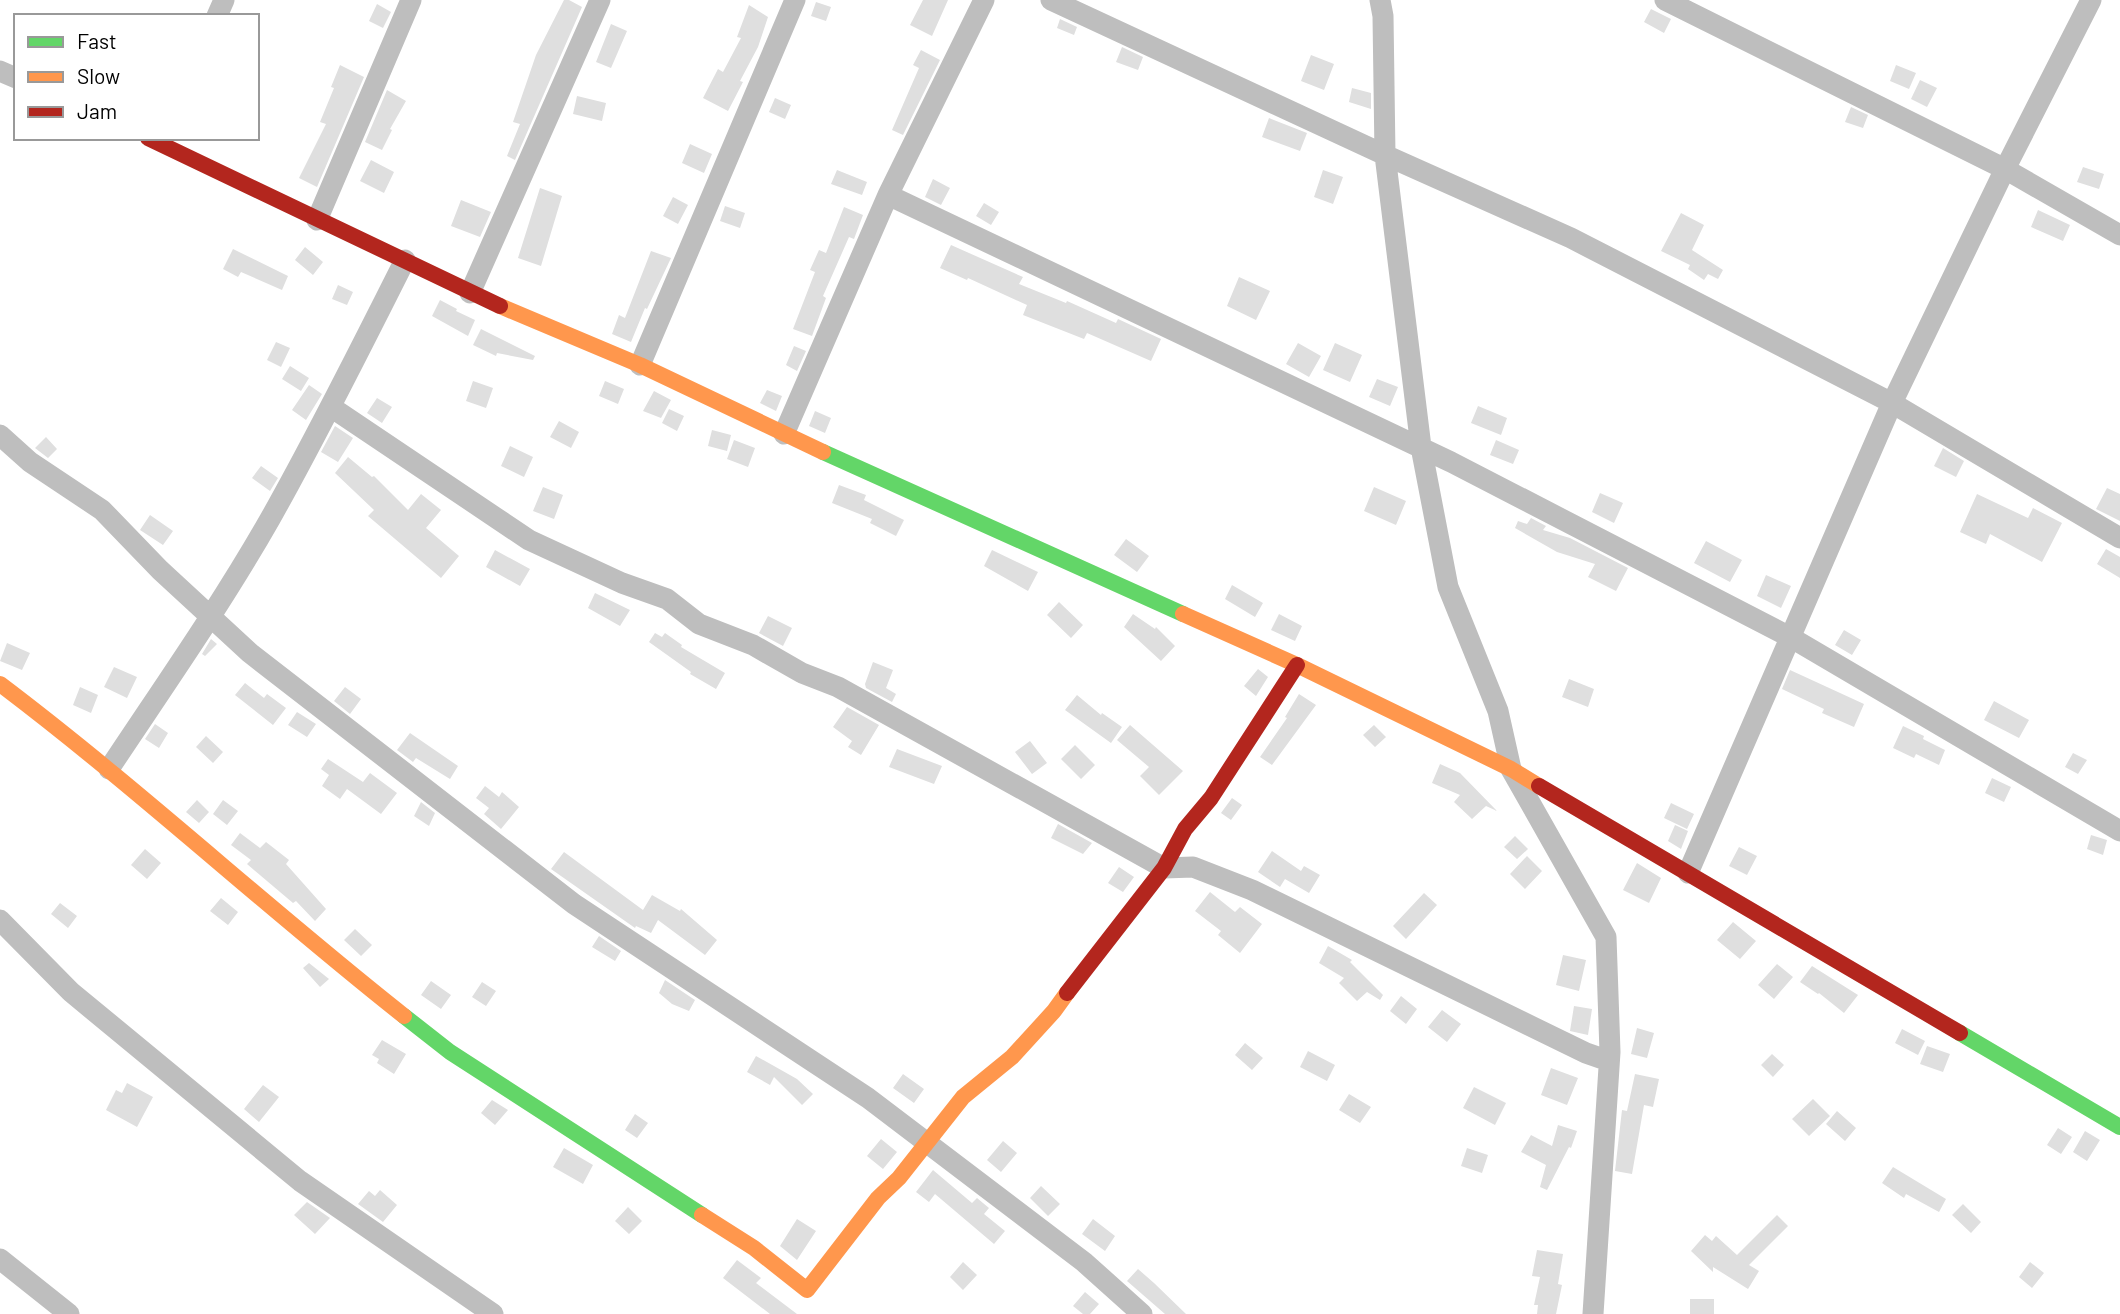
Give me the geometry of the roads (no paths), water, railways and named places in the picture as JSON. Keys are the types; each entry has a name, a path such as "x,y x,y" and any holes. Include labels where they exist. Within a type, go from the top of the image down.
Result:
{"street":[{"path":"317,220 411,0"},
{"path":"470,293 600,0"},
{"path":"640,365 795,0"},
{"path":"784,434 888,195 984,0"},
{"path":"1051,0 1385,155 1572,238 1892,403 2120,538"},
{"path":"1380,0 1383,16 1385,155 1421,447 1448,587 1498,711 1511,769 1606,937 1609,1061 1593,1314"},
{"path":"1665,0 2005,169 2120,235"},
{"path":"1688,873 1892,403 2005,169 2091,0"},
{"path":"159,140 470,293 640,365 784,434 1297,665 1511,769 2120,1127"},
{"path":"888,195 1421,447 1790,637 2120,831"},
{"path":"110,769 269,520 331,407 405,260"},
{"path":"331,407 529,540 622,583 667,600 699,624 753,645 802,673 838,687 1164,868 1194,867 1252,890 1586,1053 1609,1061"},
{"path":"0,435 30,462 102,510 160,569 250,653 574,904 868,1098 1084,1262 1142,1314"},
{"path":"0,684 110,769 323,952 450,1052 743,1241 807,1290 878,1198 899,1178 964,1097 1012,1057 1054,1012 1164,868 1185,829 1211,798 1297,665"},
{"path":"0,920 71,992 300,1181 493,1314"},
{"path":"0,1259 69,1314"}]}
